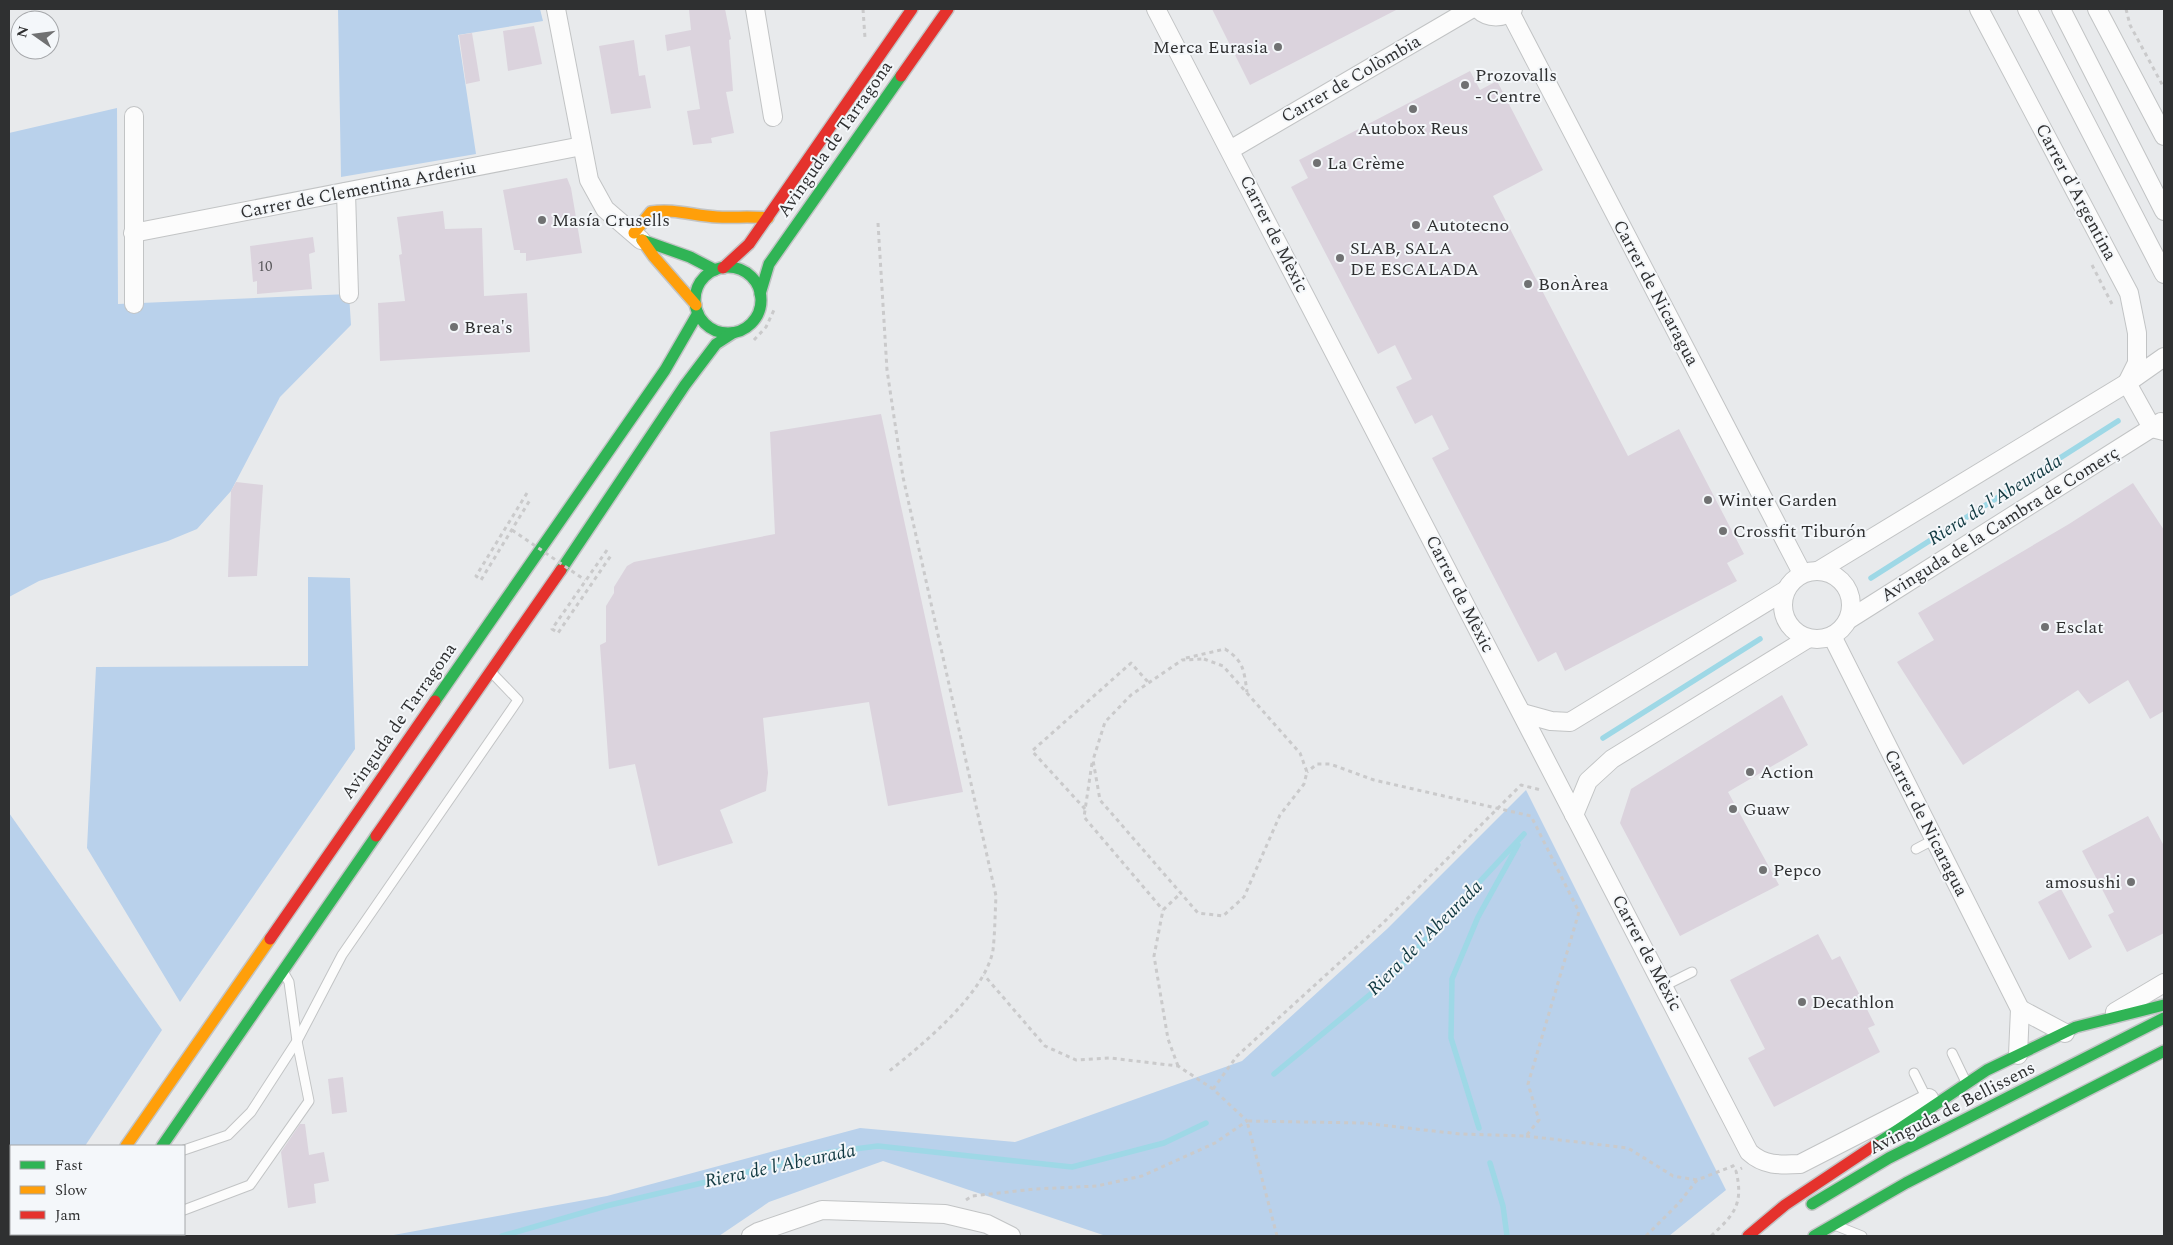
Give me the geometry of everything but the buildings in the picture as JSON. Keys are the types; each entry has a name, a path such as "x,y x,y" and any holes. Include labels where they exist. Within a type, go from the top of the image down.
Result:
{"main road":[{"name":"Avinguda de Tarragona","path":"719,269 749,244 912,9"},
{"name":"Avinguda de Tarragona","path":"760,294 769,264 948,9"},
{"path":"638,237 651,212 663,210 718,218 748,216 768,218"},
{"path":"163,1145 490,672 685,385 716,344 733,332 747,327 759,310 760,294 753,279 744,272 734,268 719,269 638,237"},
{"path":"638,237 650,254 680,285 704,322 712,329 722,332 733,332"},
{"path":"697,309 695,298 699,284 704,278 719,269"},
{"name":"Avinguda de Tarragona","path":"127,1145 665,370 697,309"},
{"path":"1748,1236 1785,1204 1988,1070 2076,1027 2164,1005"},
{"name":"Avinguda de Bellissens","path":"1806,1208 1890,1158 2164,1018"},
{"path":"1814,1236 1906,1183 2164,1051"},
{"path":"1760,1236 1781,1223"}],"street":[{"path":"556,9 589,180 606,209 638,237"},
{"path":"755,9 773,117"},
{"name":"Carrer de Mèxic","path":"1156,9 1753,1156"},
{"name":"Carrer de Colòmbia","path":"1230,150 1471,9"},
{"path":"1478,9 1491,17 1499,17 1512,11"},
{"name":"Carrer d'Argentina","path":"1979,9 2129,294 2137,333 2137,363 2126,383"},
{"path":"2027,9 2164,274"},
{"path":"2061,9 2164,211"},
{"name":"Carrer de Nicaragua","path":"1512,11 1810,572"},
{"path":"2101,11 2164,136"},
{"path":"134,116 134,304"},
{"name":"Carrer de Clementina Arderiu","path":"133,233 582,146"},
{"path":"346,192 349,294"},
{"path":"1810,572 1832,574 1847,588 1851,600 1848,620 1841,630 1822,640 1807,639 1796,633 1787,624 1782,612 1782,601 1786,590 1793,580 1810,572 2126,383 2164,357"},
{"name":"Avinguda de la Cambra de Comerç","path":"1848,620 2160,426 2126,383"},
{"path":"1522,713 1551,722 1570,722 1786,590"},
{"name":"Carrer de Nicaragua","path":"1832,636 2020,1010 2018,1055"},
{"path":"1574,815 1588,781 1612,759 1807,639"},
{"path":"2098,1022 2164,983"},
{"path":"2020,1010 2065,1032"},
{"path":"1753,1156 1776,1166 1800,1164 1988,1070"},
{"path":"754,1234 822,1210 944,1214 987,1224 1011,1236"}],"lane":[{"path":"185,1150 228,1135 252,1112 297,1041 342,955 518,700 490,672"},
{"path":"1916,849 1935,839"},
{"path":"185,1210 250,1185 309,1101 297,1041 289,982 283,972"},
{"path":"1664,986 1692,972"},
{"path":"1952,1053 1965,1080"},
{"path":"1914,1073 1927,1099"},
{"path":"1832,1224 1862,1236"}],"path":[{"path":"2126,9 2130,25 2164,88"},
{"path":"878,224 887,370 904,477 996,896 993,951 984,975 964,1001 928,1040 888,1072"},
{"path":"2088,258 2114,309"},
{"path":"528,494 476,576 481,580 530,500"},
{"path":"512,530 585,580"},
{"path":"607,550 552,629 558,633 612,554"},
{"path":"1163,910 1084,817 1093,760 1105,722 1148,682 1182,660 1208,652 1226,649 1238,658 1244,673 1247,692"},
{"path":"1093,760 1100,800 1198,913 1223,916 1244,897 1280,815 1304,784 1307,772 1300,753 1224,666 1204,659 1182,660"},
{"path":"1085,809 1032,751 1131,663 1148,682"},
{"path":"1307,772 1317,764 1330,764 1374,780 1531,816 1578,912 1528,1084 1539,1120 1526,1136"},
{"path":"1213,1089 1237,1056 1383,923 1521,785 1546,791 1559,784"},
{"path":"1178,1066 1168,1039 1154,956 1163,910 1181,893"},
{"path":"984,975 1045,1046 1076,1060 1110,1058 1178,1066 1217,1092 1247,1121 1277,1236"},
{"path":"944,1214 972,1196 1034,1189 1097,1186 1142,1176 1215,1143 1247,1121 1364,1123 1460,1134 1526,1136 1628,1148 1673,1176 1697,1180"},
{"path":"1646,1236 1679,1203 1697,1180 1753,1156"},
{"path":"1711,1236 1729,1220 1738,1203 1740,1186 1736,1171 1753,1156"}],"shaded area":[{"path":"338,9 540,9 543,21 458,35 476,154 341,177"},
{"path":"117,108 118,304 349,294 351,325 280,397 231,491 197,529 168,541 39,581 9,597 9,133"},
{"path":"308,577 350,578 355,749 180,1002 87,848 96,667 308,666"},
{"path":"1526,790 1726,1190 1669,1236 1106,1236 883,1161 769,1202 719,1236 388,1236 607,1196 860,1128 1015,1142 1242,1061 1387,929"},
{"path":"9,813 162,1030 86,1145 10,1145 10,1235 27,1235 9,1236"}],"waterway":[{"name":"Riera de l'Abeurada","path":"1871,578 2118,421"},
{"name":"Riera de l'Abeurada","path":"1603,738 1760,639"},
{"name":"Riera de l'Abeurada","path":"1274,1074 1390,978 1524,834"},
{"path":"1479,1128 1451,1038 1452,979 1478,917 1518,845"},
{"name":"Riera de l'Abeurada","path":"502,1236 606,1206 831,1152 878,1146 1072,1167 1164,1143 1206,1123"},
{"path":"1490,1163 1503,1206 1507,1236"}],"traffic: fast":[{"path":"760,294 769,264 901,76"},
{"path":"642,240 690,257 715,270"},
{"path":"728,267 741,270 751,277 758,287 761,300 758,313 751,323 741,330 728,333 715,330 705,323 698,313 695,300 698,287 705,277 715,270 728,267"},
{"path":"435,701 665,370 698,313"},
{"path":"561,570 685,385 716,344 733,333"},
{"path":"163,1145 376,836"},
{"path":"1875,1145 1987,1070 2076,1027 2164,1005"},
{"path":"1812,1204 1889,1158 2164,1018"},
{"path":"1814,1236 1906,1183 2164,1051"}],"traffic: slow":[{"path":"634,233 651,212 659,211 717,217 768,218"},
{"path":"642,240 654,257 696,305"},
{"path":"127,1145 270,939"}],"traffic: jam":[{"path":"723,268 749,244 912,9"},
{"path":"901,76 948,9"},
{"path":"376,836 561,570"},
{"path":"270,939 435,701"},
{"path":"1748,1236 1785,1205 1875,1145"}],"place":[{"name":"Merca Eurasia","path":"1278,47"},
{"name":"Prozovalls - Centre","path":"1465,85"},
{"name":"Autobox Reus","path":"1413,109"},
{"name":"La Crème","path":"1317,163"},
{"name":"Masía Crusells","path":"542,220"},
{"name":"Autotecno","path":"1416,225"},
{"name":"SLAB, SALA DE ESCALADA","path":"1340,258"},
{"name":"BonÀrea","path":"1528,284"},
{"name":"Brea's","path":"454,327"},
{"name":"Winter Garden","path":"1708,500"},
{"name":"Crossfit Tiburón","path":"1723,531"},
{"name":"Esclat","path":"2045,627"},
{"name":"Action","path":"1750,772"},
{"name":"Guaw","path":"1733,809"},
{"name":"Pepco","path":"1763,870"},
{"name":"amosushi","path":"2131,882"},
{"name":"Decathlon","path":"1802,1002"}]}
